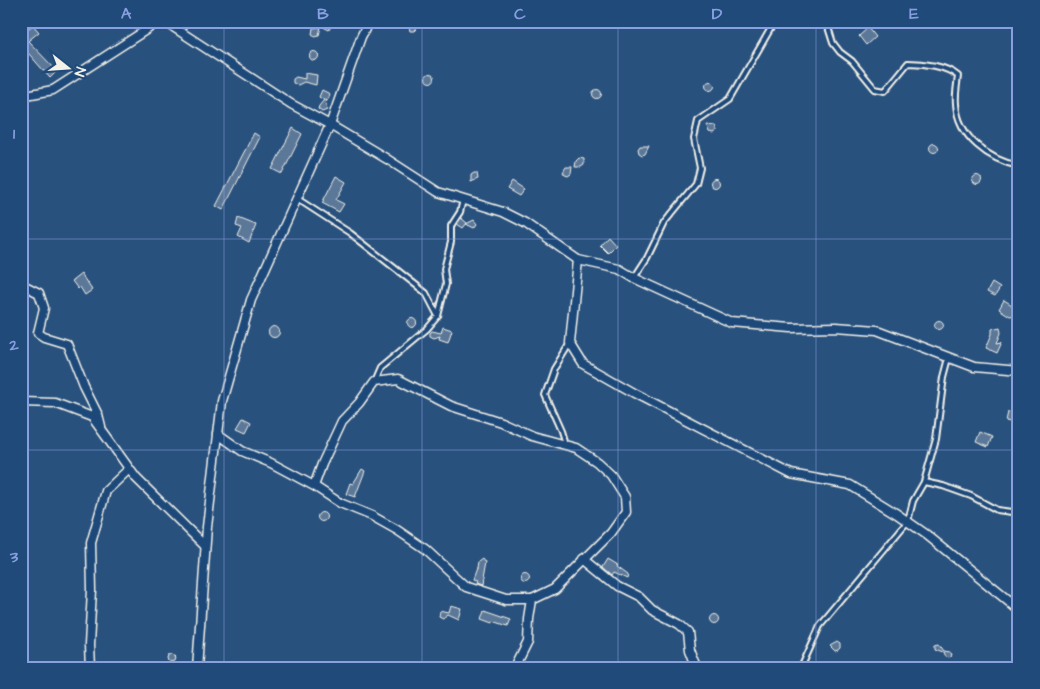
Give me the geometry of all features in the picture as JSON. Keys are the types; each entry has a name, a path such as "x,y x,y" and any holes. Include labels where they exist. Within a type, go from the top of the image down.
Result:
{"street":[{"path":"21,96 53,90 160,21"},
{"path":"164,21 291,104 387,159 438,192 503,212 578,260 619,269 634,278 732,323 791,328 836,326 878,330 974,367 1019,371"},
{"path":"197,668 205,546 222,401 250,300 330,125 361,37 369,21"},
{"path":"578,260 570,343 583,364 636,394 791,474 850,485 908,521 972,570 1019,610"},
{"path":"21,284 39,293 44,308 38,333 44,337 67,344 84,387 98,414 102,431"},
{"path":"218,434 242,451 271,463 314,486 340,503 372,516 418,544 466,586 506,600 532,600 554,589 611,533 626,512 625,497 611,475 597,462 576,448 532,436 501,422 451,406 398,379 374,382 359,403 342,421 314,486"},
{"path":"21,402 55,403 92,417 136,478 205,546"},
{"path":"90,668 91,543 106,491 129,469"},
{"path":"584,559 618,586 639,597 652,610 679,624 688,632 690,650 697,666 680,668"},
{"path":"514,668 528,642 528,619 532,600"}],"lane":[{"path":"634,278 647,258 664,223 696,184 700,168 694,138 698,121 730,99 775,21"},
{"path":"821,21 827,24 833,43 840,52 852,61 875,89 885,91 908,63 951,70 958,76 956,104 959,119 969,139 992,156 1007,164 1019,166"},
{"path":"296,198 350,233 412,282 426,294 438,316"},
{"path":"374,382 380,368 428,329 438,316 446,284 444,269 451,242 451,226 460,212 463,200"},
{"path":"565,444 545,395 554,369 570,343"},
{"path":"802,668 820,626 908,521 913,501 924,482 936,439 944,377 949,358"},
{"path":"924,482 943,486 971,496 997,510 1019,513"}],"building":[{"path":"312,21 334,21 329,30"},
{"path":"412,21 417,21 416,29 410,31 409,27"},
{"path":"33,25 39,32 28,41 57,71 50,78 21,47 21,34"},
{"path":"321,27 319,35 315,36 312,34 313,28"},
{"path":"868,28 875,37 866,45 859,36"},
{"path":"314,52 318,56 314,60 310,56"},
{"path":"305,73 317,75 316,85 304,82 298,85 293,83 293,79 296,77 305,79"},
{"path":"430,73 435,78 430,83 425,78"},
{"path":"710,82 714,86 710,90 706,86"},
{"path":"322,90 330,94 327,101 325,100 327,110 322,112 318,109 324,100 319,97"},
{"path":"597,90 601,94 597,98 593,94"},
{"path":"707,125 716,126 717,132 714,134 710,133"},
{"path":"293,128 302,134 282,174 272,169"},
{"path":"254,133 260,137 223,210 216,206"},
{"path":"934,144 938,148 934,152 930,148"},
{"path":"640,146 649,146 645,154 639,153 638,149"},
{"path":"579,158 584,159 584,165 575,167 576,161"},
{"path":"566,167 572,167 571,174 568,176 563,172"},
{"path":"477,173 478,179 471,182 471,175"},
{"path":"336,176 346,182 336,200 344,204 339,212 322,203"},
{"path":"977,176 981,180 977,184 973,180"},
{"path":"715,179 719,183 715,187 711,183"},
{"path":"512,181 524,189 519,196 507,189"},
{"path":"238,218 256,225 249,243 238,237 242,228 236,226"},
{"path":"461,218 467,223 463,228 457,224"},
{"path":"474,220 477,224 474,228 466,224"},
{"path":"608,236 616,245 608,253 600,245"},
{"path":"81,274 92,290 85,295 80,287 78,289 72,281"},
{"path":"992,283 1000,288 995,296 987,292"},
{"path":"1004,300 1019,311 1019,314 1010,316 999,309"},
{"path":"412,318 417,323 412,328 407,323"},
{"path":"939,321 943,325 939,329 935,325"},
{"path":"272,327 276,327 279,332 278,336 272,337 269,334 269,330"},
{"path":"443,327 452,330 448,342 439,339 440,336 434,338 430,336 432,331 441,333"},
{"path":"1000,327 1001,333 997,343 1002,342 997,353 986,348 992,334 992,329"},
{"path":"1008,412 1016,414 1014,423 1006,421"},
{"path":"243,418 251,422 246,432 237,428"},
{"path":"980,432 992,437 988,447 976,442"},
{"path":"362,469 365,471 355,497 346,494 350,483 353,484"},
{"path":"322,513 326,517 322,521 318,517"},
{"path":"482,559 485,563 481,586 475,584 476,582 472,580 478,562"},
{"path":"608,559 628,574 627,578 614,572 612,575 603,567"},
{"path":"525,574 530,579 525,584 520,579"},
{"path":"451,606 462,609 459,620 448,615 443,619 439,617 440,611 449,613"},
{"path":"485,610 511,619 508,626 482,619"},
{"path":"714,615 719,620 714,625 709,620"},
{"path":"837,642 840,644 840,648 835,651 830,646"},
{"path":"939,644 944,651 950,652 951,656 945,657 943,652 935,649 935,645"},
{"path":"172,655 176,659 172,663 168,659"}]}
